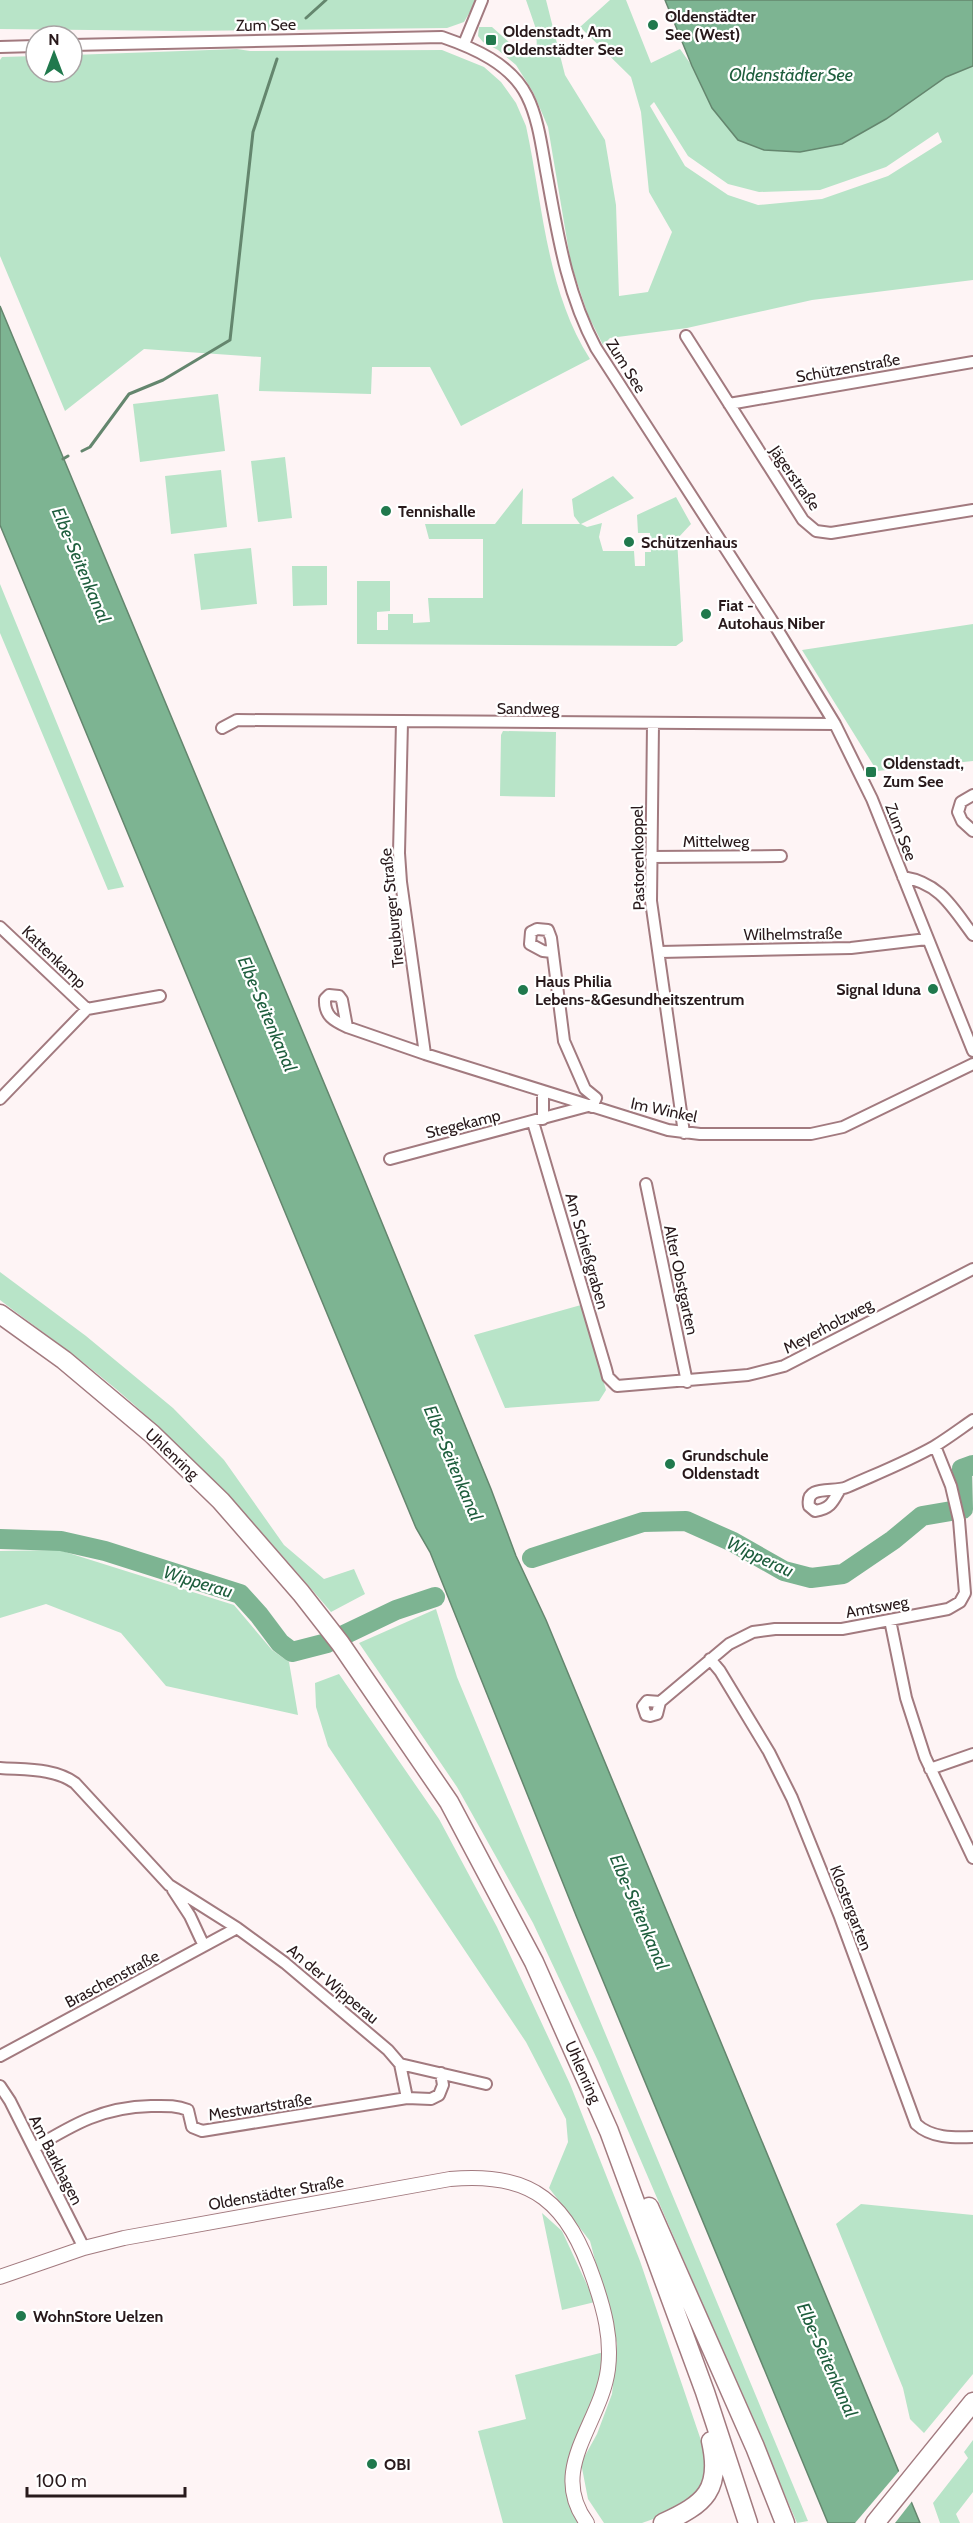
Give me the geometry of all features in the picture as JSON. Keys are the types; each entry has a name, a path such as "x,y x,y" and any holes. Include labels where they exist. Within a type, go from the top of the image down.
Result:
{"main road":[{"name":"Uhlenring","path":"0,1314 64,1360 152,1434 221,1501 322,1619 449,1802 534,1962 609,2131 705,2391 748,2523"},
{"path":"609,2131 653,2216 764,2468 785,2523"},
{"path":"663,2523 695,2507 711,2486 715,2461 705,2413 705,2391"},
{"path":"875,2523 973,2402"}],"street":[{"path":"464,44 482,0"},
{"name":"Zum See","path":"84,45 442,37 464,44 494,60 511,75 527,95 539,130 564,265 582,321 596,348 771,619 835,724 872,799 927,939 970,1036 973,1051"},
{"path":"0,47 24,46"},
{"name":"Jägerstraße","path":"686,336 803,520 816,531 831,532 973,510"},
{"name":"Schützenstraße","path":"729,404 973,362"},
{"name":"Sandweg","path":"222,728 237,720 835,724"},
{"name":"Treuburger Straße","path":"402,722 399,844 401,882 425,1054"},
{"name":"Pastorenkoppel","path":"653,724 651,901 684,1133"},
{"path":"973,795 961,802 958,812 962,821 973,831"},
{"name":"Mittelweg","path":"651,857 781,856"},
{"path":"903,877 926,883 941,892 973,935"},
{"name":"Kattenkamp","path":"0,927 87,1010"},
{"name":"Wilhelmstraße","path":"660,952 851,948 927,939"},
{"path":"552,952 564,1041 585,1089 596,1098 590,1107"},
{"name":"Kattenkamp","path":"0,1099 87,1010 160,996"},
{"name":"Im Winkel","path":"347,1027 590,1107 684,1133 811,1134 827,1132 843,1127 973,1064"},
{"path":"538,1121 543,1091"},
{"name":"Stegekamp","path":"390,1159 590,1107"},
{"name":"Am Schießgraben","path":"538,1121 608,1377 617,1386"},
{"name":"Alter Obstgarten","path":"646,1184 687,1382"},
{"name":"Meyerholzweg","path":"617,1386 687,1382 748,1375 784,1366 973,1269"},
{"path":"839,1491 935,1446 973,1420"},
{"name":"Amtsweg","path":"660,1702 729,1644 753,1632 775,1629 824,1631 948,1609 960,1602 965,1593 959,1520 951,1486 935,1446"},
{"path":"890,1620 906,1698 930,1769 968,1838 973,1858"},
{"name":"Klostergarten","path":"710,1659 720,1671 769,1752 792,1798 840,1917 893,2067 916,2124 924,2132 973,2137"},
{"path":"930,1769 973,1754"},
{"name":"An der Wipperau","path":"0,1768 52,1772 65,1776 75,1783 169,1885 189,1916 204,1946"},
{"name":"An der Wipperau","path":"169,1885 237,1928 328,1999 388,2050 400,2064"},
{"name":"Braschenstraße","path":"0,2056 237,1928"},
{"path":"407,2098 400,2064 486,2084"},
{"name":"Mestwartstraße","path":"34,2148 75,2123 99,2113 126,2106 177,2106 188,2110 192,2127 202,2131 407,2098 431,2099 440,2095 443,2085 441,2073"},
{"name":"Am Barkhagen","path":"0,2086 84,2248"},
{"name":"Oldenstädter Straße","path":"0,2277 84,2248 171,2229 469,2177 511,2182 537,2193 557,2208 573,2229 586,2256 602,2302 608,2331 607,2379 593,2420 578,2449 572,2470 575,2502 587,2523"}],"shaded area":[{"path":"0,0 477,0 464,22 447,28 182,31 84,30 84,24 24,24 24,29 0,29"},
{"path":"526,0 546,0 565,75 605,140 616,205 619,296 648,292 672,232 649,192 641,112 631,77 580,27 610,0 626,0 651,63 680,49 692,66 712,108 886,119 946,77 973,66 973,280 812,300 687,328 610,338 603,345 588,315 571,264 548,127 533,92 516,65 478,36 479,27 492,27 520,52 537,49 536,29","holes":["654,102 688,156 728,184 759,192 820,190 886,167 938,132 942,142 888,176 822,199 758,205 728,195 685,166 650,106"]},
{"path":"237,49 250,51 442,50 484,67 501,82 516,103 526,126 555,276 575,332 590,359 461,426 430,367 372,367 371,394 259,391 261,357 144,349 65,411 0,256 0,60 2,57 24,56 24,84 84,84 84,55"},
{"path":"218,394 225,451 140,462 133,404"},
{"path":"285,457 292,518 258,522 251,461"},
{"path":"221,470 227,527 171,534 165,476"},
{"path":"613,476 634,498 581,524 587,527 602,523 599,537 603,551 634,551 635,566 645,566 645,552 651,552 650,533 638,533 637,515 676,497 691,524 677,539 683,641 676,646 357,644 357,581 390,581 390,611 377,612 377,630 388,630 388,614 413,614 413,623 430,622 428,598 483,598 483,539 429,539 425,524 495,524 523,488 522,524 580,524 574,516 572,499"},
{"path":"251,548 257,604 201,610 194,554"},
{"path":"292,566 327,566 327,605 293,606"},
{"path":"0,584 124,887 108,890 0,633"},
{"path":"973,624 973,761 877,771 802,650"},
{"path":"503,731 556,732 555,797 500,796 501,735"},
{"path":"0,1272 86,1336 173,1408 224,1460 284,1545 324,1579 354,1569 365,1594 331,1612 254,1524 173,1441 102,1377 0,1300"},
{"path":"581,1305 606,1390 599,1401 505,1408 474,1335"},
{"path":"59,1550 234,1605 272,1650 289,1662 298,1715 166,1686 121,1633 46,1604 0,1618 0,1551"},
{"path":"436,1609 457,1677 808,2521 797,2523 598,2061 533,1923 457,1787 359,1643"},
{"path":"339,1674 439,1819 497,1927 570,2084 640,2261 707,2458 705,2485 687,2507 642,2523 604,2523 588,2499 581,2463 597,2434 612,2394 617,2344 590,2241 549,2188 568,2142 566,2119 526,2042 328,1746 316,1707 315,1683"},
{"path":"861,2204 973,2215 973,2374 924,2433 910,2419 903,2388 836,2224"},
{"path":"542,2213 562,2231 595,2302 562,2310"},
{"path":"604,2352 603,2368 569,2501 579,2523 503,2523 478,2431 526,2419 515,2375"},
{"path":"973,2440 973,2492 956,2514 960,2523 940,2523 933,2503 968,2458 964,2452"}],"water":[{"name":"Oldenstädter See","path":"665,0 973,0 973,66 946,77 886,119 842,144 800,152 764,150 738,140 712,108"},
{"name":"Elbe-Seitenkanal","path":"0,306 362,1174 491,1489 516,1556 546,1620 920,2523 828,2523 577,1918 430,1552 416,1528 0,525"}],"pier":[{"path":"900,2470 913,2500 895,2523 855,2523"}],"waterway":[{"path":"306,18 326,0"},
{"path":"82,451 90,447 129,394 163,380 230,340 253,132 277,59"},
{"path":"63,459 68,456"},
{"name":"Wipperau","path":"532,1558 643,1522 686,1521 733,1542 784,1571 811,1578 843,1574 893,1540 922,1516 963,1509 962,1469 973,1465"},
{"name":"Wipperau","path":"0,1539 61,1541 105,1551 240,1594 280,1643 292,1652 327,1643 396,1610 435,1597"}],"place":[{"name":"Oldenstädter See (West)","path":"653,25"},
{"name":"Oldenstadt, Am Oldenstädter See","path":"491,40"},
{"name":"Tennishalle","path":"386,511"},
{"name":"Schützenhaus","path":"629,542"},
{"name":"Fiat - Autohaus Niber","path":"706,614"},
{"name":"Oldenstadt, Zum See","path":"871,772"},
{"name":"Signal Iduna","path":"933,989"},
{"name":"Haus Philia Lebens-&Gesundheitszentrum","path":"523,990"},
{"name":"Grundschule Oldenstadt","path":"670,1464"},
{"name":"WohnStore Uelzen","path":"21,2316"},
{"name":"OBI","path":"372,2464"}]}
